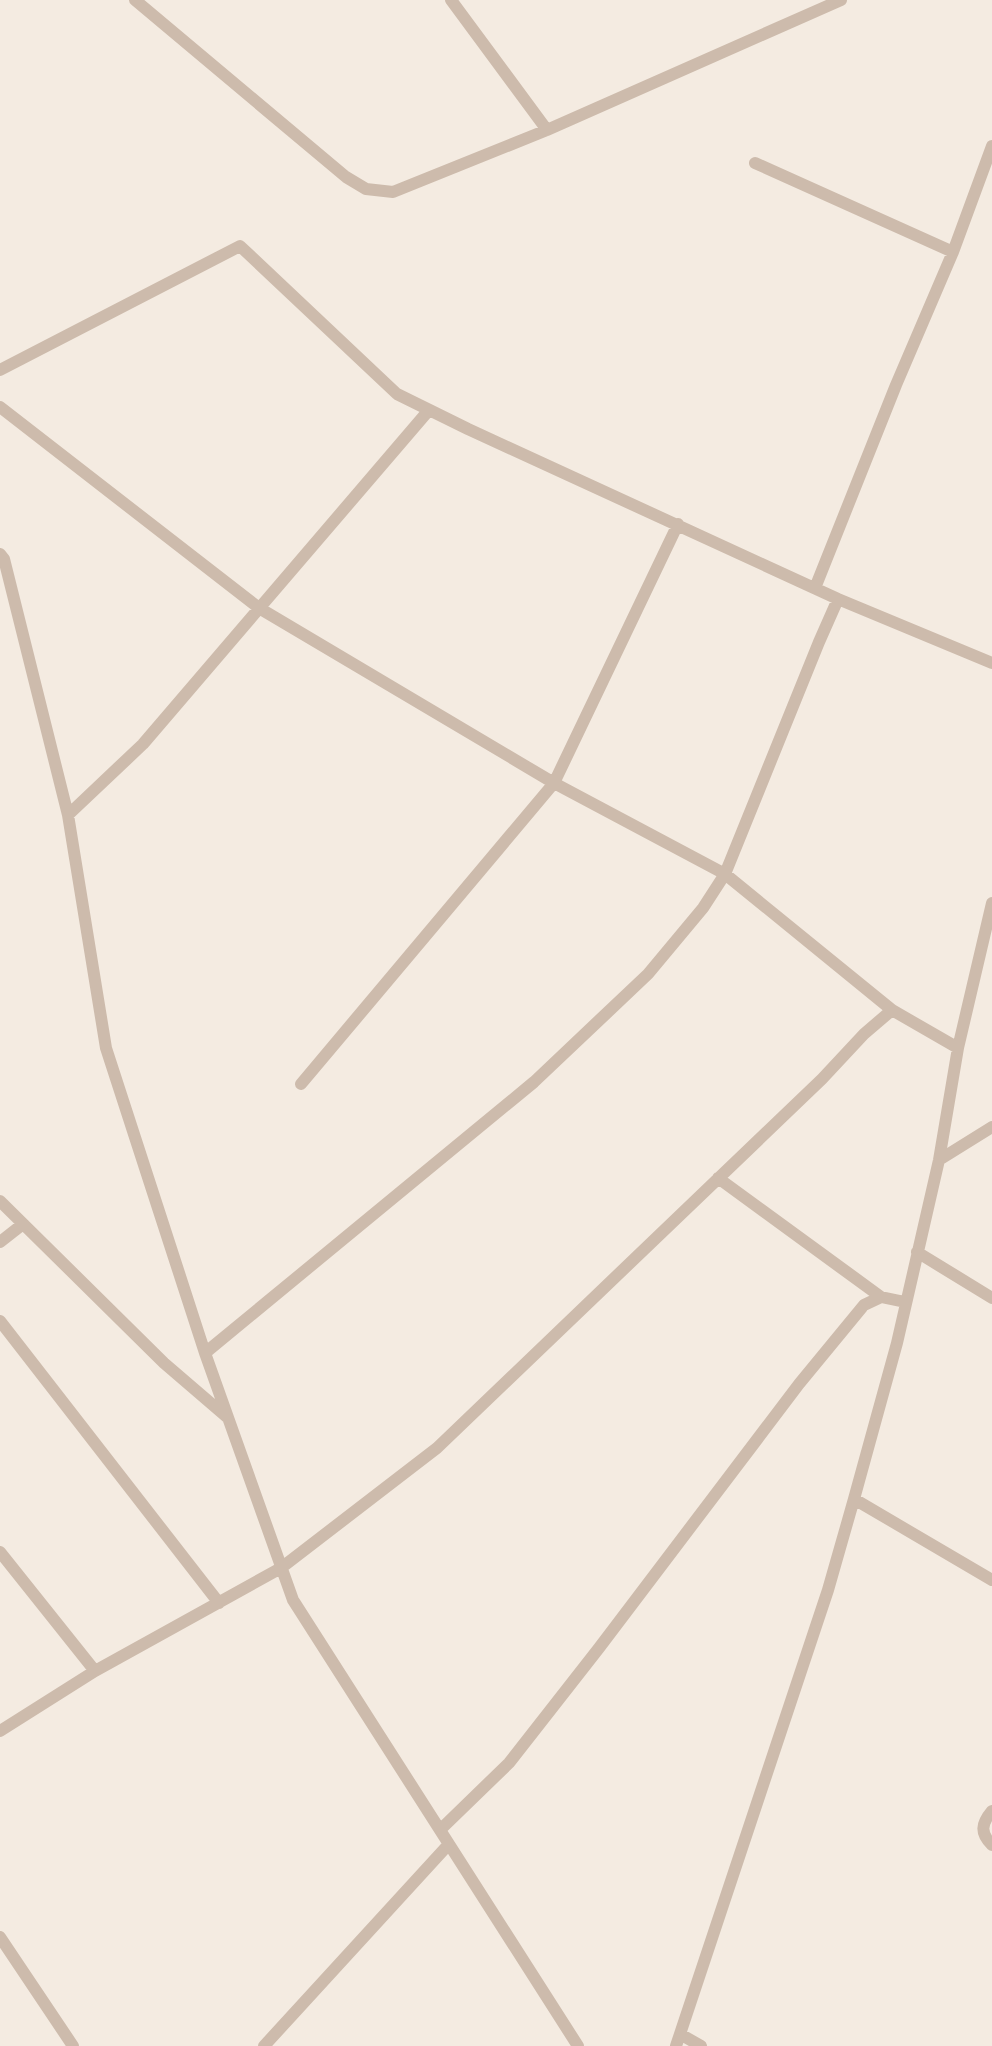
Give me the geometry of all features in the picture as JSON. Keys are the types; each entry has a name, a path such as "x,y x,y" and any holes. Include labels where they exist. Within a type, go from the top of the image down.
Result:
{"street":[{"path":"134,0 346,177 366,189 393,192 547,130 841,0"},
{"path":"451,0 547,130"},
{"path":"816,588 896,385 953,252 992,146"},
{"path":"755,163 953,252"},
{"path":"0,370 240,246 397,394 477,433 838,599 992,663"},
{"path":"0,407 259,608 554,784 725,874 892,1010 958,1048"},
{"path":"68,815 143,744 429,410"},
{"path":"300,1084 554,784 678,524"},
{"path":"0,554 4,559 68,815 106,1048 205,1353 293,1600 578,2046"},
{"path":"205,1353 534,1082 648,974 703,908 725,874 838,599"},
{"path":"701,2046 678,2040 828,1590 854,1499 897,1343 939,1160 958,1048 992,903"},
{"path":"0,1731 95,1671 281,1568 437,1448 822,1079 864,1034 892,1010"},
{"path":"939,1160 992,1127"},
{"path":"718,1178 881,1297 905,1302"},
{"path":"0,1201 164,1363 229,1419"},
{"path":"0,1242 23,1224"},
{"path":"917,1252 992,1298"},
{"path":"440,1830 508,1763 599,1648 799,1384 864,1305 881,1297"},
{"path":"0,1321 219,1603"},
{"path":"854,1499 992,1580"},
{"path":"0,1552 95,1671"},
{"path":"992,1811 984,1821 982,1828 985,1838 992,1845"},
{"path":"264,2046 449,1844"},
{"path":"0,1936 73,2046"}]}
